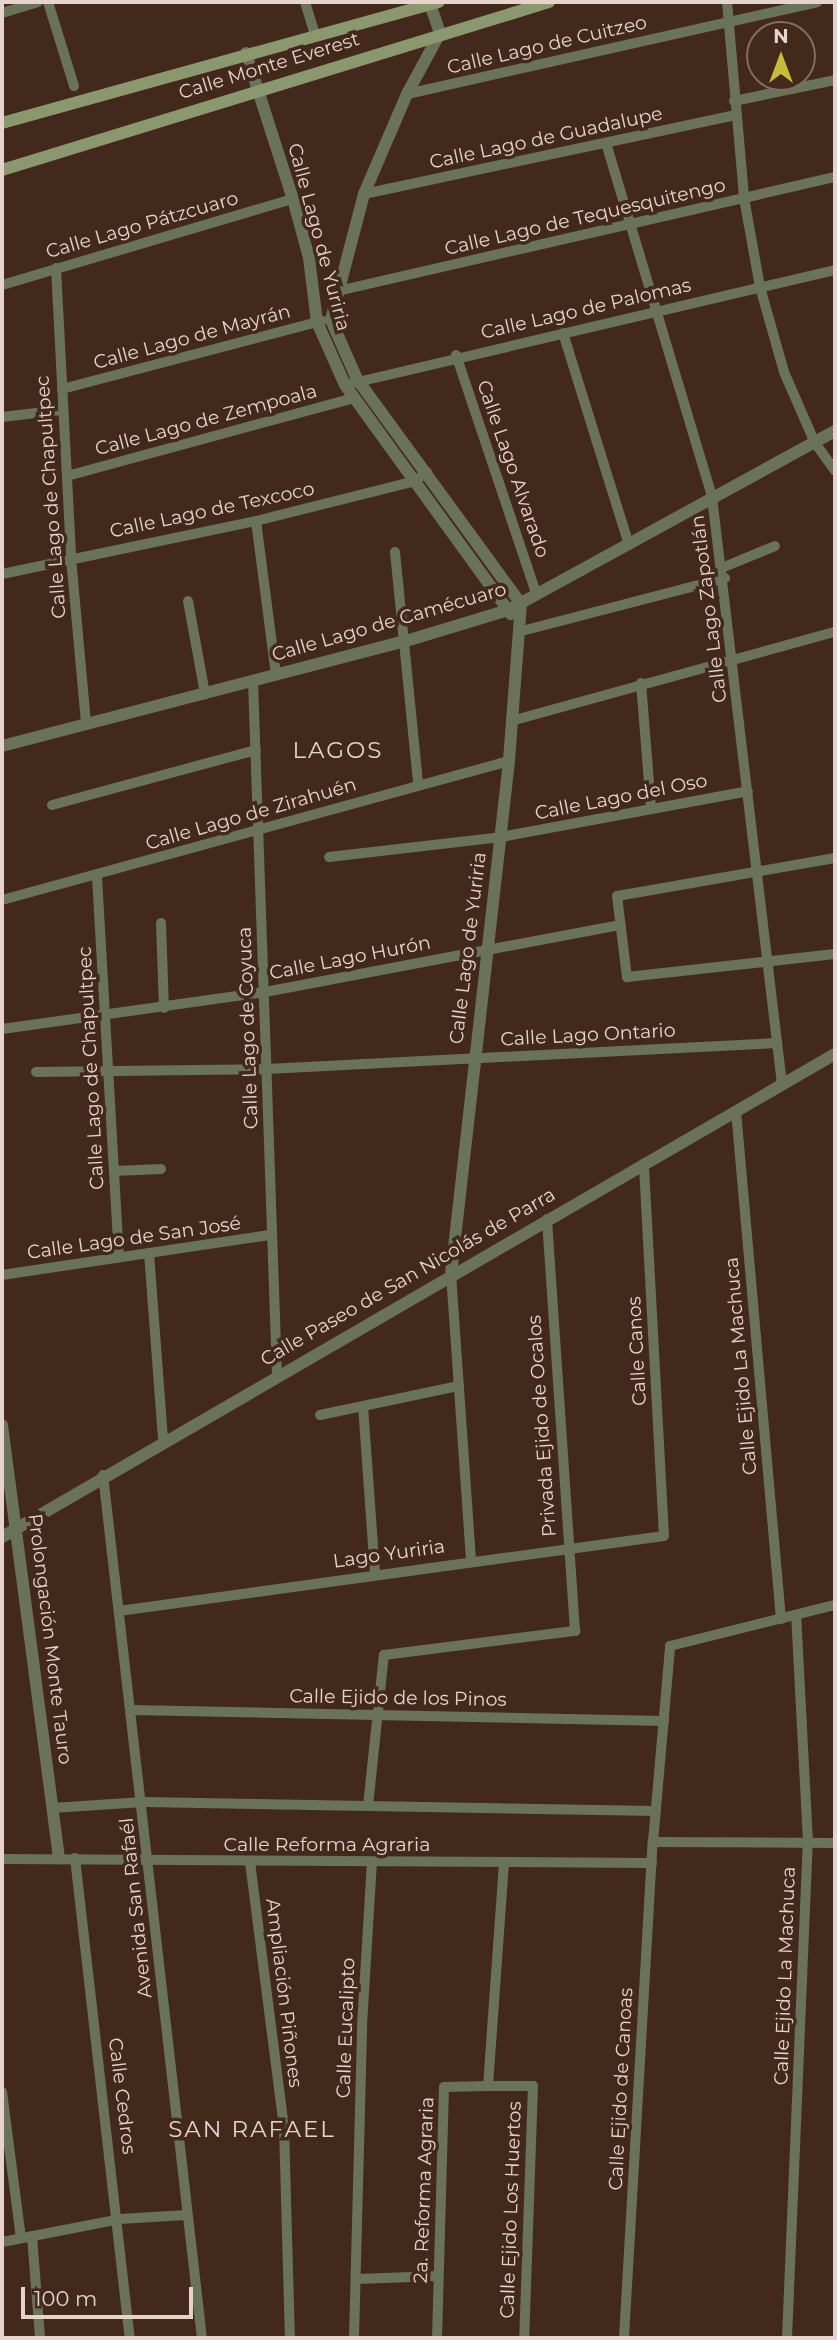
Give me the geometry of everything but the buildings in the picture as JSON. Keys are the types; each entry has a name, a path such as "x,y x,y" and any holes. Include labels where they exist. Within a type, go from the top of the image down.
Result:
{"main road":[{"name":"Calle Monte Everest","path":"2,170 440,33 550,2"},
{"name":"Calle Monte Everest","path":"2,123 246,53 434,3"}],"street":[{"path":"2,13 37,2"},
{"path":"48,2 74,86"},
{"path":"305,2 315,35"},
{"path":"727,2 744,198 760,287 784,372 815,443 835,471"},
{"name":"Calle Lago de Cuitzeo","path":"407,94 817,2"},
{"path":"324,321 342,290 364,194 407,94 440,33 434,3"},
{"name":"Calle Lago de Yuriria","path":"246,53 293,199 324,321 351,382 354,398 508,610 518,629"},
{"path":"734,102 835,80"},
{"name":"Calle Lago de Guadalupe","path":"364,194 736,115"},
{"name":"Calle Lago Zapotlán","path":"606,144 712,497 725,573 732,660 782,1084"},
{"name":"Calle Lago de Tequesquitengo","path":"342,290 835,177"},
{"name":"Calle Lago Pátzcuaro","path":"2,285 293,199"},
{"name":"Calle Lago de Chapultpec","path":"56,268 71,558 86,723"},
{"name":"Calle Lago de Palomas","path":"351,382 456,355 835,270"},
{"name":"Calle Lago de Mayrán","path":"62,388 324,321"},
{"path":"563,333 629,545"},
{"name":"Calle Lago Alvarado","path":"456,355 537,595"},
{"name":"Calle Lago de Yuriria","path":"351,382 427,471 521,604 509,761 451,1274"},
{"name":"Calle Lago de Zempoala","path":"67,476 354,398"},
{"path":"2,417 62,410"},
{"name":"Calle Lago de Camécuaro","path":"2,746 276,676 508,610 835,431"},
{"name":"Calle Lago de Texcoco","path":"2,574 256,521 415,481 427,471"},
{"path":"256,521 276,676"},
{"path":"518,629 725,573 775,545"},
{"path":"395,552 406,641 418,784"},
{"path":"188,601 205,694"},
{"path":"512,721 641,683 835,632"},
{"name":"Calle Lago de Coyuca","path":"253,681 277,1374"},
{"path":"641,683 651,808"},
{"path":"52,805 256,750"},
{"name":"Calle Lago de Zirahuén","path":"2,900 97,877 418,784 509,761"},
{"name":"Calle Lago del Oso","path":"329,857 500,837 748,791"},
{"path":"835,858 617,896 627,977 768,964 835,954"},
{"name":"Calle Lago de Chapultpec","path":"97,877 119,1257"},
{"path":"161,923 164,1007"},
{"name":"Calle Lago Hurón","path":"2,1029 265,992 621,925"},
{"name":"Calle Lago Ontario","path":"36,1072 267,1069 777,1043"},
{"name":"Calle Paseo de San Nicolás de Parra","path":"2,1537 163,1440 835,1054"},
{"name":"Calle Ejido La Machuca","path":"736,1111 781,1619"},
{"name":"Calle Canos","path":"644,1164 664,1536"},
{"path":"114,1171 161,1169"},
{"name":"Privada Ejido de Ocalos","path":"377,1715 384,1655 575,1631 567,1547 547,1219"},
{"name":"Calle Lago de San José","path":"2,1276 271,1236"},
{"path":"149,1253 163,1440"},
{"path":"451,1274 471,1560"},
{"path":"320,1415 459,1386"},
{"path":"363,1406 375,1574"},
{"name":"Prolongación Monte Tauro","path":"2,1425 59,1858"},
{"name":"Avenida San Rafaél","path":"103,1475 143,1802 186,2215 202,2338"},
{"name":"Lago Yuriria","path":"119,1611 471,1560 664,1536"},
{"path":"781,1619 835,1605"},
{"name":"Calle Ejido La Machuca","path":"788,2338 808,1842 796,1615"},
{"name":"Calle Ejido de Canoas","path":"624,2338 653,1842 670,1646 781,1619"},
{"name":"Calle Ejido de los Pinos","path":"131,1710 664,1721"},
{"path":"368,1806 377,1715"},
{"name":"Calle Reforma Agraria","path":"52,1808 143,1802 656,1811"},
{"path":"653,1842 835,1843"},
{"name":"Calle Reforma Agraria","path":"2,1858 149,1862 652,1863"},
{"name":"Calle Cedros","path":"75,1858 120,2219 130,2338"},
{"name":"Ampliación Piñones","path":"250,1862 284,2126 290,2338"},
{"name":"Calle Eucalipto","path":"354,2338 362,2025 372,1863"},
{"path":"488,2086 504,1863"},
{"name":"2a. Reforma Agraria","path":"437,2338 444,2087 488,2086"},
{"name":"Calle Ejido Los Huertos","path":"488,2086 533,2086 524,2338"},
{"path":"2,2092 21,2238"},
{"path":"2,2242 120,2219 186,2215"},
{"path":"32,2236 40,2338"},
{"path":"357,2279 439,2276"}],"district":[{"name":"LAGOS","path":"338,750"},
{"name":"SAN RAFAEL","path":"252,2129"}]}
